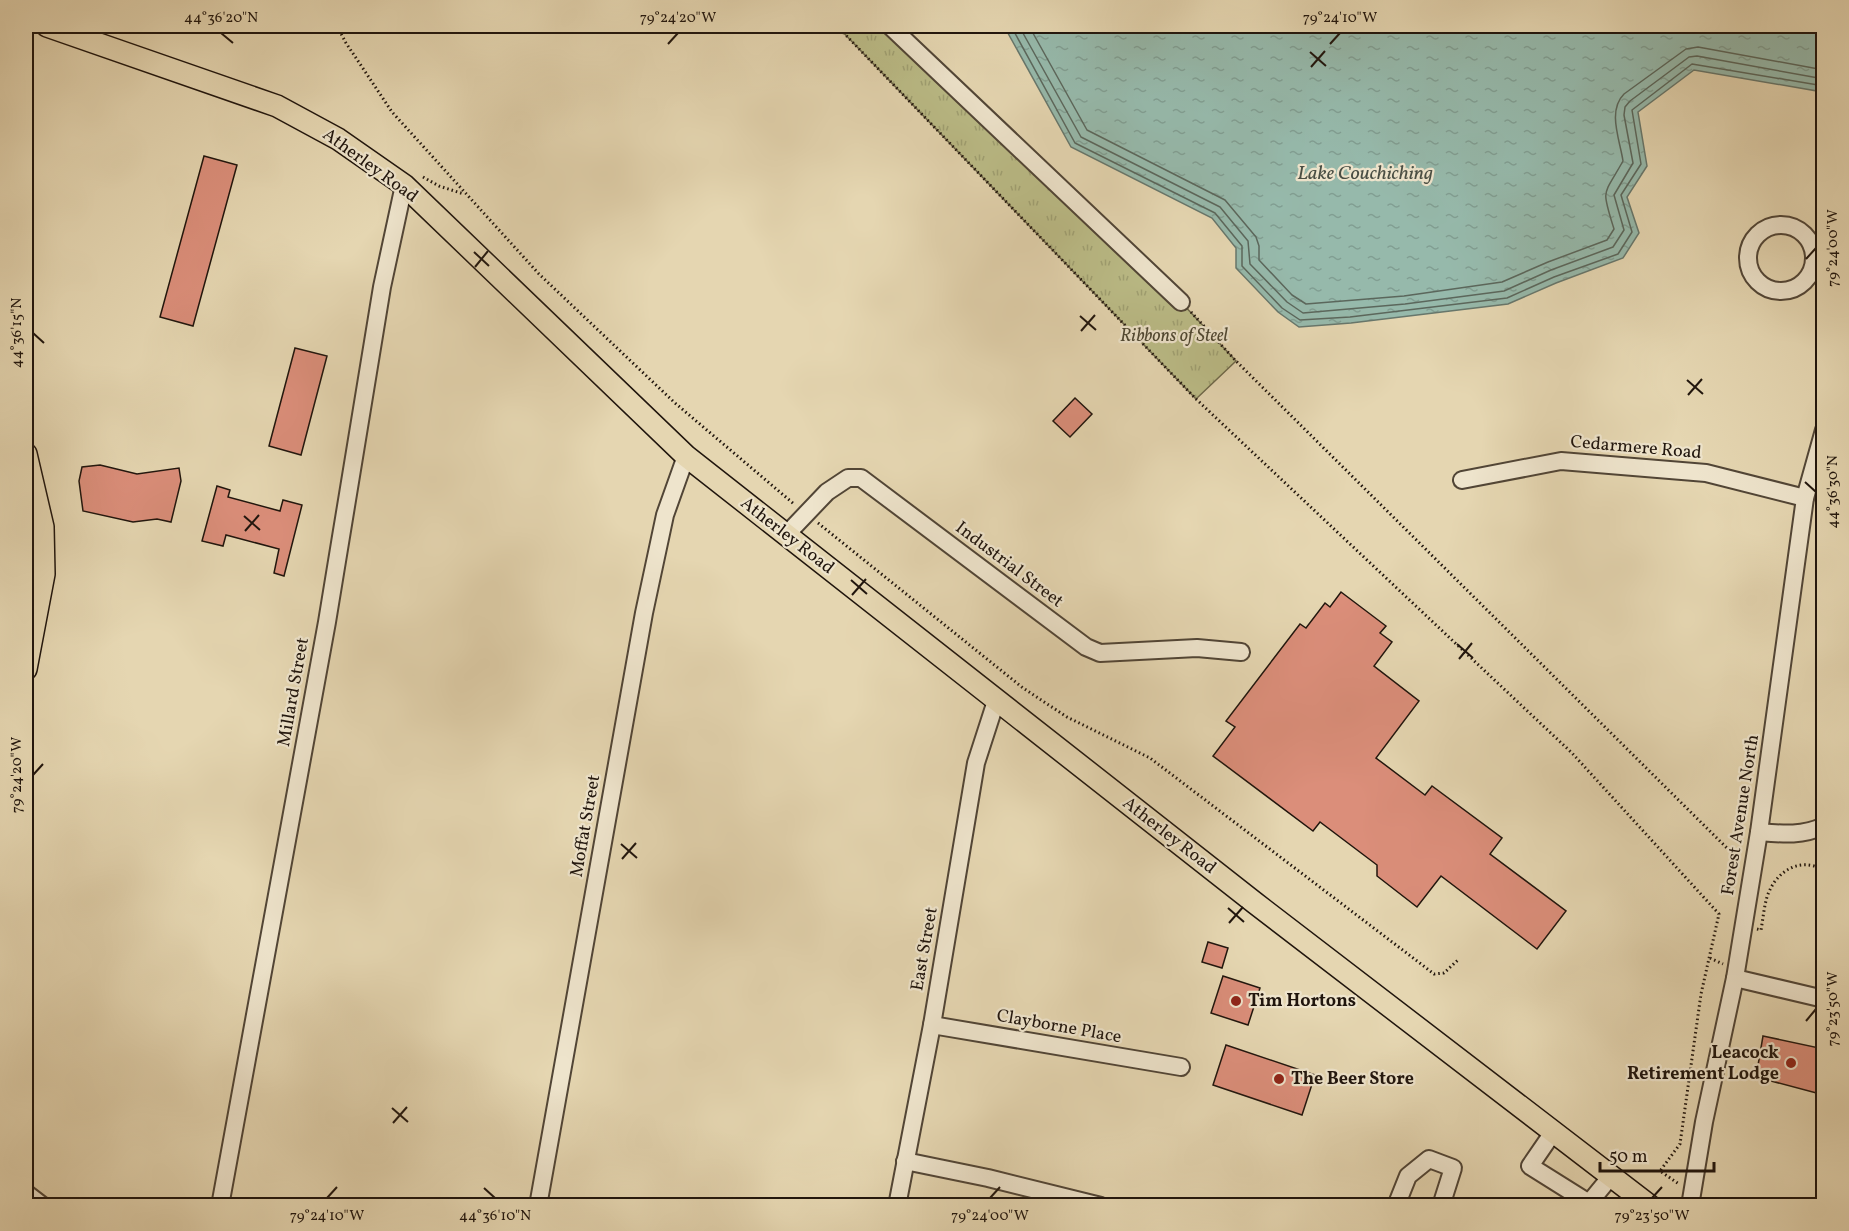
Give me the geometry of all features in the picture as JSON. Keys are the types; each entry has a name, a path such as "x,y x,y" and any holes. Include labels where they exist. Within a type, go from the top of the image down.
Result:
{"main road":[{"name":"Atherley Road","path":"47,26 278,106 338,140 404,185 686,456 1255,903 1650,1206"},
{"path":"26,454 43,527 44,574 26,669"}],"street":[{"path":"890,26 1181,302"},
{"name":"Millard Street","path":"220,1206 327,622 382,287 404,185"},
{"name":"Forest Avenue North","path":"1690,1200 1744,924 1759,832 1805,498 1824,430"},
{"name":"Moffat Street","path":"538,1206 644,613 665,515 686,456"},
{"name":"Cedarmere Road","path":"1462,480 1561,460 1706,473 1805,498"},
{"name":"Industrial Street","path":"786,535 827,492 848,478 861,478 1086,647 1100,653 1197,648 1241,652"},
{"name":"East Street","path":"897,1206 932,1025 976,763 996,701"},
{"path":"1759,832 1796,835 1824,826"},
{"path":"1735,978 1824,999"},
{"name":"Clayborne Place","path":"932,1025 1181,1067"},
{"path":"1554,1131 1530,1166 1590,1204 1612,1175"},
{"path":"1396,1206 1408,1176 1429,1159 1454,1168 1441,1206"},
{"path":"905,1161 988,1178 1101,1206"},
{"path":"26,1193 43,1206"}],"path":[{"path":"337,26 392,112 539,274 675,403 806,513 1023,688 1067,717 1150,758 1434,974 1444,974 1459,959"},
{"path":"837,26 1196,399 1572,753 1719,914 1701,994 1680,1144 1660,1171 1690,1200"},
{"path":"1181,302 1245,369 1752,873"},
{"path":"1744,924 1761,930 1767,896 1774,883 1792,866 1802,863 1824,870"}],"green space":[{"name":"Ribbons of Steel","path":"837,26 890,26 1181,302 1236,361 1196,399"}],"water":[{"name":"Lake Couchiching","path":"1004,26 1823,26 1823,92 1694,70 1638,112 1647,166 1627,197 1639,233 1623,258 1508,304 1299,327 1278,312 1236,268 1236,248 1212,218 1071,147"}],"building":[{"path":"204,156 237,165 193,326 160,317"},
{"path":"295,348 327,356 301,455 269,446"},
{"path":"1075,398 1092,414 1070,437 1053,421"},
{"path":"100,465 137,474 179,468 181,481 171,522 157,519 133,522 83,511 79,481 82,467"},
{"path":"217,486 230,490 228,497 280,511 283,500 302,505 284,576 274,573 279,549 226,535 223,546 202,541"},
{"path":"1341,592 1386,626 1380,633 1392,642 1374,666 1419,701 1376,758 1425,795 1432,786 1502,838 1490,854 1566,911 1537,949 1441,876 1417,907 1377,876 1377,865 1320,822 1313,831 1213,756 1235,727 1226,721 1300,624 1306,628 1325,603 1330,607"},
{"path":"1208,942 1228,948 1222,968 1202,962"},
{"name":"Tim Hortons","path":"1223,976 1260,988 1248,1025 1211,1013"},
{"name":"Leacock Retirement Lodge","path":"1763,1036 1824,1049 1824,1095 1756,1077"},
{"path":"1226,1045 1315,1075 1302,1115 1213,1085"}],"place":[{"name":"Tim Hortons","path":"1236,1001"},
{"name":"Leacock Retirement Lodge","path":"1791,1063"},
{"name":"The Beer Store","path":"1279,1079"}]}
